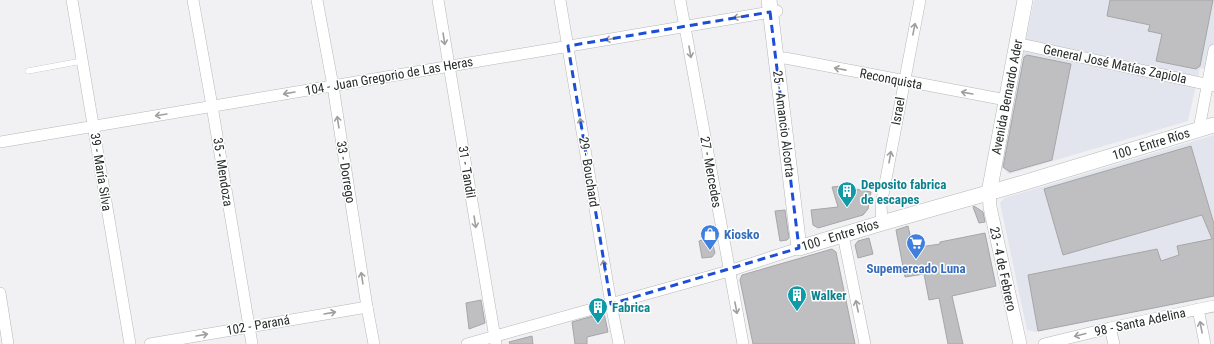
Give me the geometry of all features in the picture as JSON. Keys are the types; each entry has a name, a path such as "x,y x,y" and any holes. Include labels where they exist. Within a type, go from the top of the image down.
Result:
{"main road":[{"name":"Avenida Bernardo Ader","path":"989,193 1025,0"},
{"path":"773,6 804,246"},
{"name":"100 - Entre Ríos","path":"804,246 989,193 1214,125"}],"street":[{"name":"39 - María Silva","path":"72,0 130,344"},
{"name":"35 - Mendoza","path":"193,0 252,344"},
{"name":"33 - Dorrego","path":"317,0 333,86 374,344"},
{"name":"31 - Tandil","path":"438,0 495,340"},
{"name":"29 - Bouchard","path":"560,0 618,344"},
{"name":"27 - Mercedes","path":"680,0 743,344"},
{"name":"Israel","path":"882,223 881,205 920,0"},
{"name":"104 - Juan Gregorio de Las Heras","path":"0,142 685,26 773,6"},
{"name":"General José Matías Zapiola","path":"1016,43 1211,85"},
{"path":"1199,129 1211,85 1214,50"},
{"name":"Reconquista","path":"780,58 1006,100"},
{"name":"23 - 4 de Febrero","path":"989,193 990,207 1020,344"},
{"path":"843,235 865,344"},
{"name":"100 - Entre Ríos","path":"466,344 495,340 611,304 729,271 804,246"},
{"path":"0,293 8,344"},
{"name":"98 - Santa Adelina","path":"1044,344 1110,328 1214,306"},
{"name":"102 - Paraná","path":"150,344 367,307"},
{"path":"1198,309 1205,344"},
{"path":"1110,328 1114,344"}],"lane":[{"path":"28,71 82,61"}],"highlighted area":[{"path":"770,12 799,248 611,304 568,46"}],"shaded area":[{"path":"1034,0 1214,0 1214,70 1200,68 1188,121 1009,174 1000,166"},
{"path":"1214,135 1214,296 1036,332 1027,330 1000,203 1004,198"}],"building":[{"path":"1110,0 1213,0 1200,66 1196,69 1156,61 1162,34 1148,31 1150,25 1107,16"},
{"path":"1027,55 1071,64 1052,160 1010,172 1003,167 1024,57"},
{"path":"1191,146 1214,224 1214,296 1038,331 1028,275 1157,249 1161,261 1179,255 1177,246 1212,239 1202,215 1063,255 1044,189"},
{"name":"Deposito fabrica de escapes","path":"841,186 871,192 868,209 863,215 818,228 813,225 811,210 838,207 832,187"},
{"path":"974,206 983,212 985,222 979,223 973,207"},
{"path":"785,210 789,238 787,240 780,241 775,211"},
{"path":"908,226 913,248 940,244 940,242 985,233 996,286 952,296 963,344 948,344 939,298 929,300 924,274 905,277 896,230"},
{"path":"711,237 715,253 712,257 702,258 699,241"},
{"path":"869,238 873,254 858,258 855,245 858,241"},
{"name":"Walker","path":"832,249 836,252 855,344 753,344 740,280 742,275"},
{"path":"481,300 485,323 469,329 466,303"},
{"path":"604,313 608,332 587,337 587,344 575,344 572,322"},
{"path":"532,336 533,344 510,344 509,342"}],"place":[{"name":"Deposito fabrica de escapes","path":"847,208"},
{"name":"Kiosko","path":"710,251"},
{"name":"Supemercado Luna","path":"916,260"},
{"name":"Walker","path":"797,312"},
{"name":"Fabrica","path":"598,324"}]}
